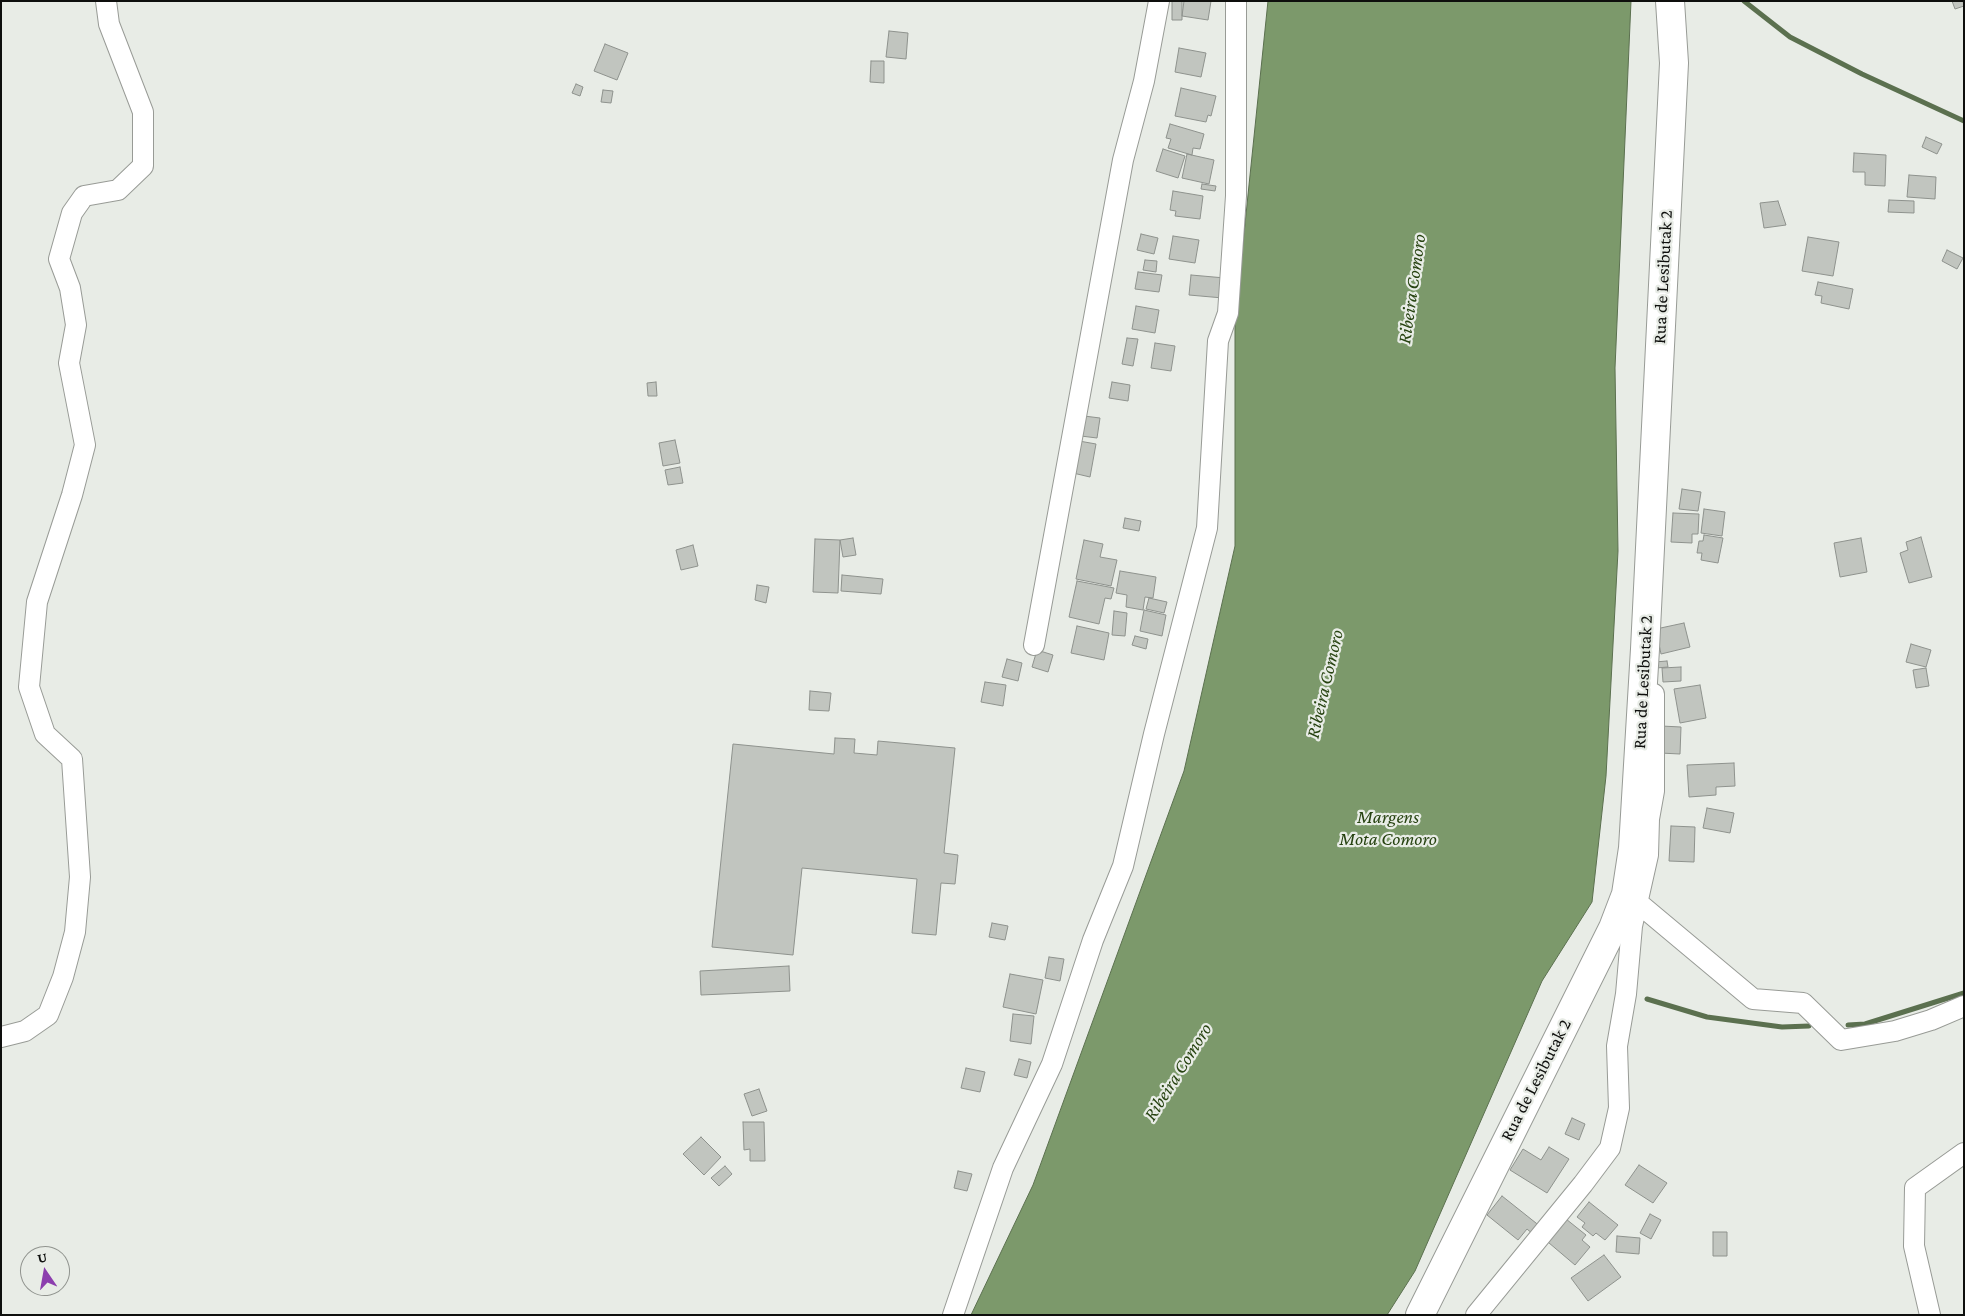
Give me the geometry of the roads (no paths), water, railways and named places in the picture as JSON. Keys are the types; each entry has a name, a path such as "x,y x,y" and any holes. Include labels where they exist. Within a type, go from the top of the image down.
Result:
{"main road":[{"name":"Rua de Lesibutak 2","path":"1420,1315 1613,928 1626,894 1633,848 1645,649 1674,73 1670,1"}],"street":[{"path":"1,1038 25,1031 48,1016 63,977 75,932 80,877 72,759 45,734 29,687 37,602 72,495 85,445 69,363 76,325 70,288 59,259 72,213 84,196 118,190 143,166 143,112 109,24 106,1"},
{"path":"1034,644 1123,160 1144,81 1159,1"},
{"path":"953,1315 1003,1168 1052,1064 1093,940 1123,866 1154,734 1208,528 1218,341 1228,313 1236,196 1236,1"},
{"path":"1476,1315 1610,1148 1619,1108 1617,1046 1626,994 1632,926 1648,856 1649,819 1654,792 1654,697 1645,649"},
{"path":"1637,902 1753,998 1803,1003 1841,1040 1895,1031 1931,1020 1964,1006"},
{"path":"1930,1315 1914,1246 1916,1188 1964,1153"}],"water":[{"name":"Margens Mota Comoro","path":"1268,1 1631,1 1615,368 1618,551 1606,776 1592,902 1542,981 1415,1271 1387,1315 971,1315 1033,1185 1184,771 1235,546 1235,321"}],"waterway":[{"path":"1744,1 1790,37 1862,74 1964,121"},
{"path":"1848,1025 1865,1024 1964,993"},
{"path":"1647,999 1707,1017 1782,1027 1809,1026"}],"water label":[{"name":"Ribeira Comoro","path":"1412,289"},
{"name":"Ribeira Comoro","path":"1325,684"},
{"name":"Ribeira Comoro","path":"1178,1072"}]}
